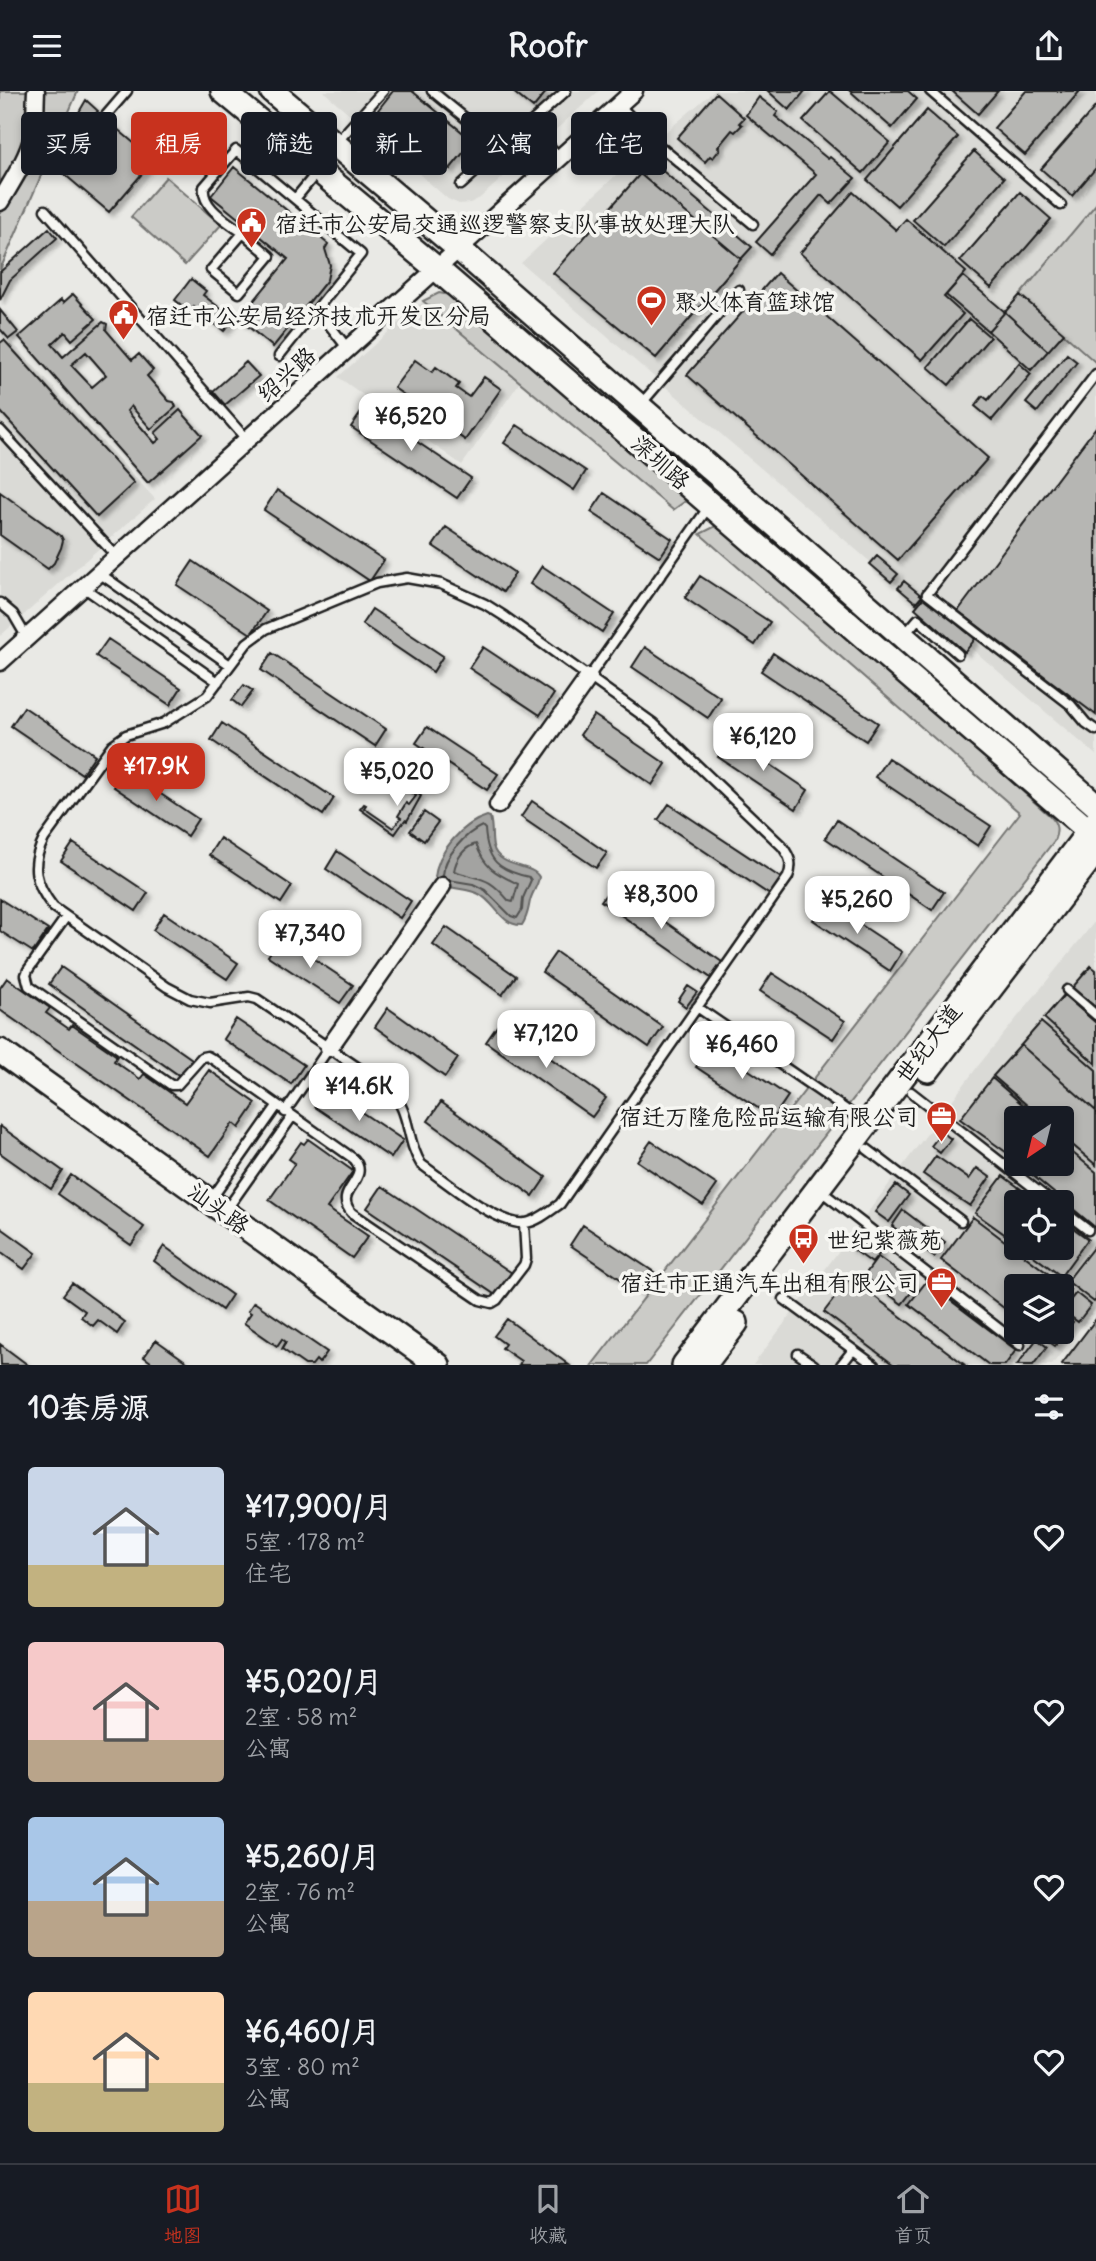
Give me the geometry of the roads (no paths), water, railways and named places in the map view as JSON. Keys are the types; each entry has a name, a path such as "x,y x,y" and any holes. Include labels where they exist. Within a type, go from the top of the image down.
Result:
{"street":[{"path":"0,202 23,162 33,138 36,91"},
{"name":"深圳路","path":"223,91 248,112"},
{"name":"深圳路","path":"272,91 296,112"},
{"name":"绍兴路","path":"0,662 634,91"},
{"name":"深圳路","path":"337,147 459,249 1096,805"},
{"name":"深圳路","path":"324,175 437,269 1094,835"},
{"path":"498,805 589,677"},
{"name":"世纪大道","path":"684,1365 824,1193 867,1149 1094,835"},
{"name":"世纪大道","path":"704,1365 824,1193 867,1123 1094,835"},
{"path":"329,1048 442,886"},
{"name":"汕头路","path":"0,1051 421,1365"},
{"name":"汕头路","path":"0,1063 438,1365"}],"lane":[{"path":"109,112 127,91"},
{"path":"337,143 383,91"},
{"path":"432,91 461,115"},
{"path":"542,112 566,91"},
{"path":"930,91 1061,205"},
{"path":"619,105 656,143 753,225"},
{"path":"243,233 211,270 239,293 270,256 243,233 206,202 203,194 204,187 236,150 362,254 279,356"},
{"path":"557,155 560,158"},
{"path":"295,199 314,175"},
{"path":"461,185 472,175"},
{"path":"45,210 247,440"},
{"path":"639,407 740,290"},
{"path":"317,309 348,349"},
{"path":"1096,374 927,594 1071,705 1096,730"},
{"path":"0,429 117,557"},
{"path":"589,677 710,504"},
{"path":"99,573 230,664"},
{"path":"407,578 441,584 485,604 653,723 782,846 790,861 788,877 560,1204 547,1213 524,1223 491,1213 421,1164 416,1156 407,1116 398,1097 388,1088 257,999 249,997 210,1003 190,999 167,987 66,917 53,907 44,895 36,875 36,856 44,839 112,745 126,735 164,723 207,696 230,664 247,643 265,629 377,583 407,578"},
{"path":"83,587 218,683"},
{"path":"0,603 13,614 27,638"},
{"path":"903,637 918,619 958,654"},
{"path":"66,917 28,970 26,975 29,986 164,1082 177,1085 197,1061 207,1056 354,1159 358,1164 359,1174 345,1201 352,1213 480,1300 492,1303 497,1300 524,1265 524,1223"},
{"path":"1067,990 1096,1015"},
{"path":"697,1007 867,1123"},
{"path":"214,1211 289,1114 329,1048"},
{"path":"911,1091 1037,1190"},
{"path":"214,1211 277,1106"},
{"path":"867,1149 961,1221"},
{"path":"824,1193 1020,1345"},
{"path":"1074,1219 1088,1230"},
{"path":"784,1299 874,1365"},
{"path":"841,1365 853,1350"},
{"path":"798,1354 814,1365"}],"water":[{"path":"490,817 496,853 508,862 530,869 539,877 522,925 509,922 479,894 450,887 435,877 441,858 453,840 469,825"}],"place":[{"name":"宿迁市公安局交通巡逻警察支队事故处理大队","path":"252,250"},
{"name":"聚火体育篮球馆","path":"651,328"},
{"name":"宿迁市公安局经济技术开发区分局","path":"123,342"},
{"name":"宿迁万隆危险品运输有限公司","path":"941,1143"},
{"name":"世纪紫薇苑","path":"804,1266"},
{"name":"宿迁市正通汽车出租有限公司","path":"942,1309"}]}
